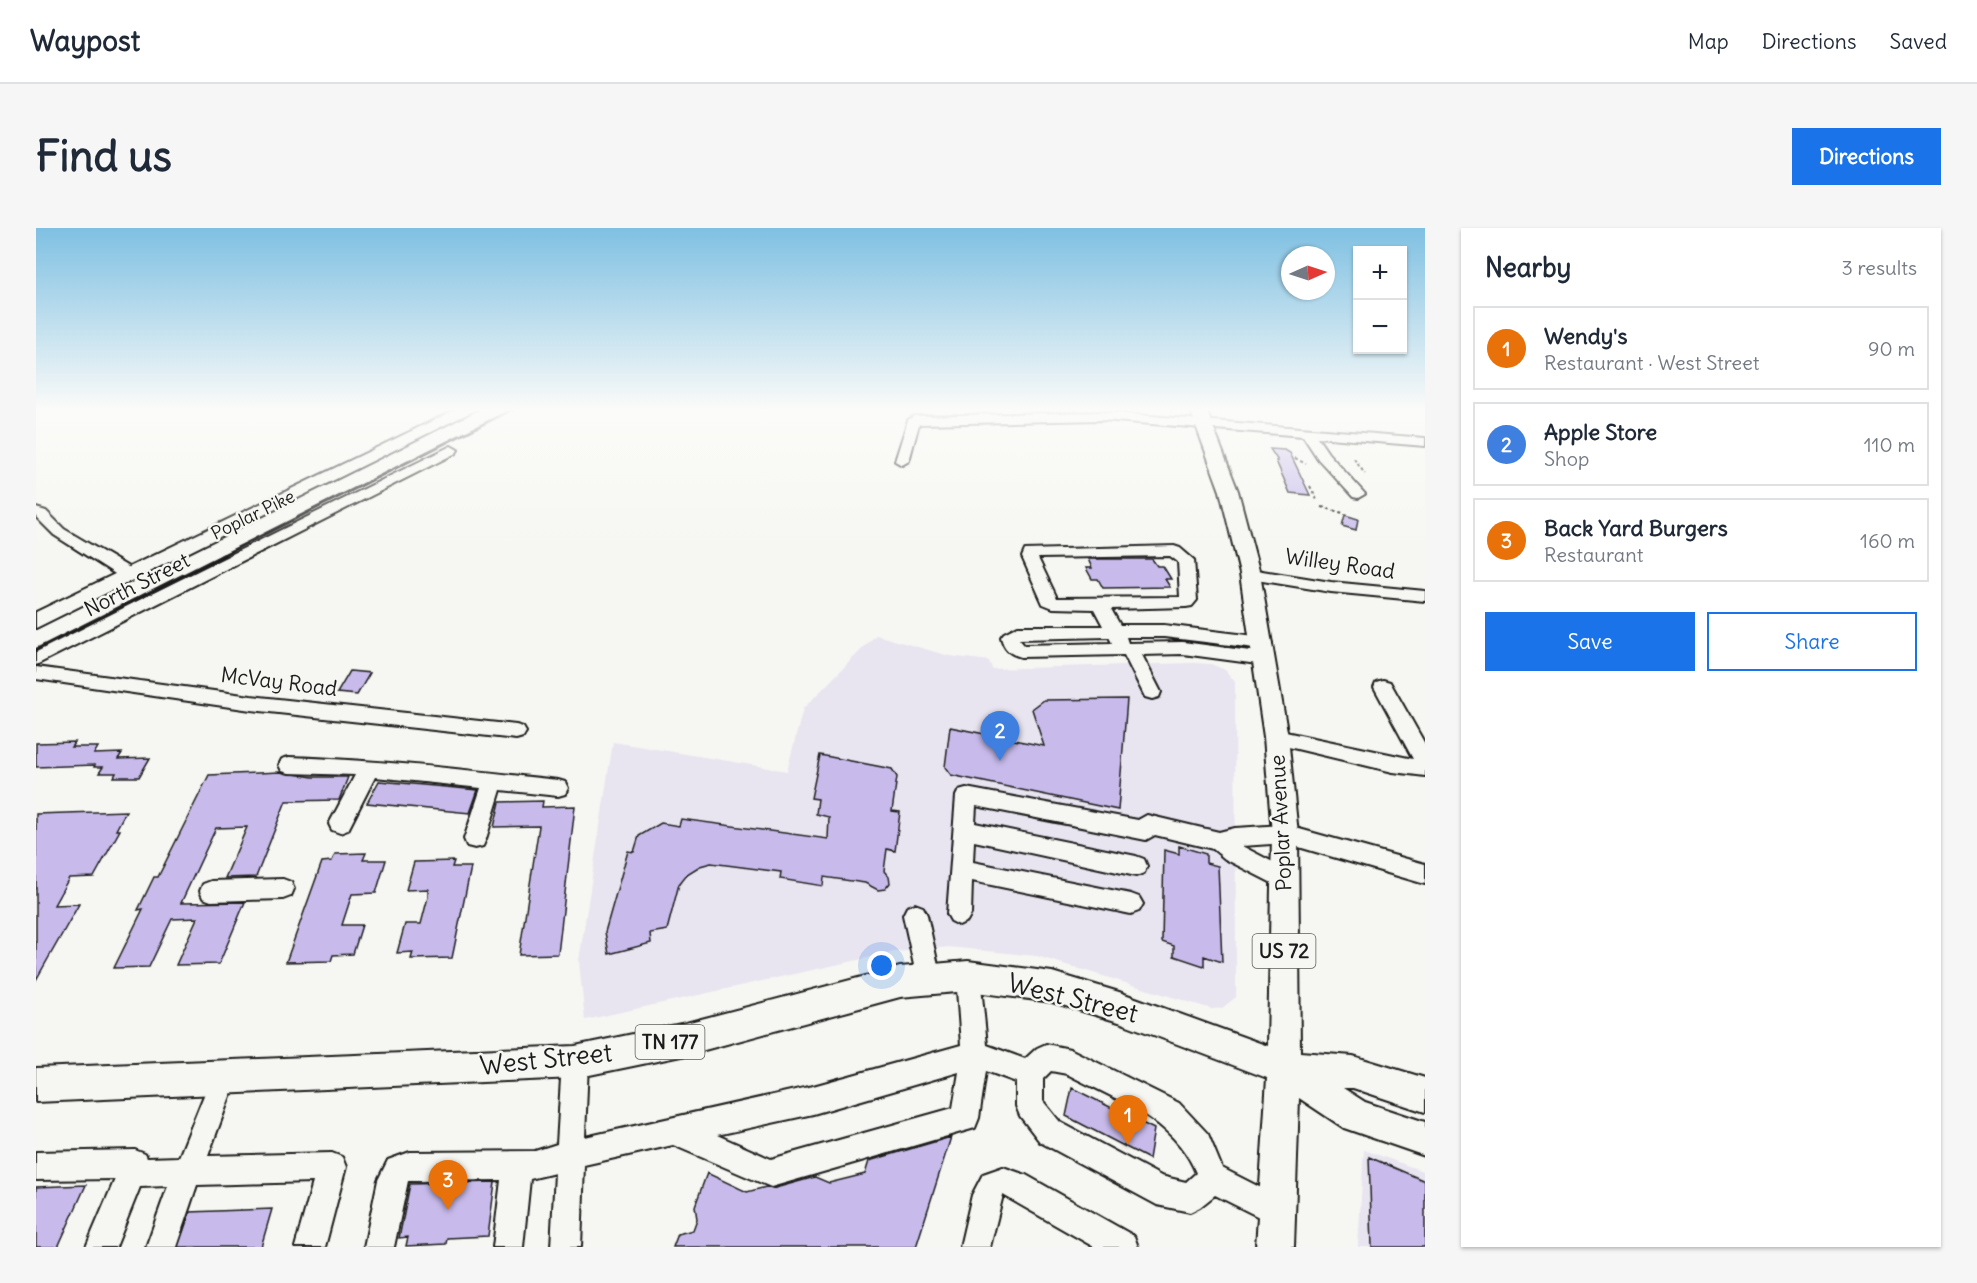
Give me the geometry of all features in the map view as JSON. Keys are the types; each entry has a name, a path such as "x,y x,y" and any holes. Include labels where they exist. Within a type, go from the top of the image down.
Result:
{"main road":[{"name":"Poplar Pike","path":"36,621 372,457"},
{"name":"Poplar Avenue","path":"1216,457 1229,491 1250,574 1264,651 1276,737 1285,834 1284,1068 1279,1236"},
{"name":"West Street","path":"36,1085 575,1062 686,1039 900,982 968,976 1042,986 1086,997 1284,1068"},
{"path":"1284,1068 1353,1072 1425,1095"},
{"path":"1284,1068 1356,1116 1425,1139"}],"street":[{"name":"North Street","path":"36,659 438,457"},
{"path":"902,461 903,457"},
{"path":"1324,457 1358,494"},
{"path":"36,513 41,514 59,532 129,575"},
{"path":"1174,551 1185,560 1189,600 1186,602 1100,604 1053,603 1049,600 1030,556 1031,553 1174,551"},
{"name":"Willey Road","path":"1250,574 1331,587 1425,596"},
{"path":"1100,604 1152,692"},
{"path":"1164,631 1264,651 1183,648 1021,651 1012,645 1010,637 1018,632 1164,631"},
{"name":"McVay Road","path":"36,673 251,703 516,732"},
{"path":"1383,687 1425,762"},
{"path":"1276,737 1393,764 1425,768"},
{"path":"288,765 369,768 558,788"},
{"path":"340,824 369,768"},
{"path":"475,839 494,780"},
{"path":"960,914 966,796 1219,841 1235,837 1285,834 1425,874"},
{"path":"964,830 1136,866"},
{"path":"1219,841 1233,852 1284,879"},
{"path":"962,869 1131,904"},
{"path":"211,891 283,889"},
{"path":"915,915 929,979"},
{"path":"674,1131 771,1173 965,1118 975,1054 968,976"},
{"path":"379,1247 392,1180 398,1170 410,1166 535,1165 570,1154 813,1100 975,1054 1029,1074"},
{"path":"1212,1178 1190,1197 1157,1190 1050,1132 1030,1106 1029,1074 1046,1057 1070,1062 1169,1113 1198,1144 1212,1178 1279,1236"},
{"path":"566,1247 575,1062"},
{"path":"161,1247 224,1077"},
{"path":"36,1166 135,1164 101,1247"},
{"path":"508,1247 517,1165"},
{"path":"131,1173 332,1167 310,1247"},
{"path":"975,1247 987,1195 993,1184 1003,1181 1016,1185 1123,1247"}],"path":[{"path":"1295,458 1306,465"},
{"path":"1354,459 1365,474"},
{"path":"1310,486 1317,500"},
{"path":"1322,507 1343,513"},
{"path":"1355,569 1382,575"}],"shaded area":[{"path":"876,635 949,656 989,661 992,669 1194,663 1211,664 1225,670 1235,682 1236,997 1222,1008 1212,1009 1037,956 949,947 894,952 585,1020 579,961 613,742 787,771 803,709"},
{"path":"1364,1150 1425,1172 1425,1247 1358,1247"}],"building":[{"path":"1275,457 1292,457 1310,495 1290,493 1276,461 1278,461"},
{"path":"1345,515 1358,519 1356,530 1342,526"},
{"path":"1088,559 1152,559 1157,566 1163,566 1171,579 1165,579 1170,587 1103,588 1098,579 1092,579 1086,568 1092,568"},
{"path":"350,671 370,673 357,695 337,693"},
{"path":"1127,699 1118,810 951,775 945,767 950,727 1044,746 1032,709 1044,700"},
{"path":"75,742 71,747 98,747 94,754 122,753 118,759 150,758 139,777 114,777 116,773 99,773 103,767 94,767 95,765 36,767 36,743"},
{"path":"820,755 892,769 897,777 892,811 900,812 895,851 887,849 884,871 890,883 885,889 878,890 865,883 824,877 823,886 780,879 781,872 711,863 700,866 687,874 679,884 667,930 650,933 651,943 609,954 605,932 628,851 634,852 639,836 661,823 679,826 681,819 828,839 829,817 816,814 818,799 811,798"},
{"path":"280,772 313,777 348,777 339,800 286,801 256,877 225,878 247,827 216,828 181,903 245,902 219,964 176,965 197,918 172,919 149,967 114,968 143,909 138,910 154,877 158,877 209,775"},
{"path":"379,781 478,790 470,813 367,803"},
{"path":"543,801 542,807 575,806 558,954 519,955 539,826 494,827 500,802"},
{"path":"126,811 116,830 120,830 94,877 69,878 54,905 79,904 36,980 36,814"},
{"path":"1179,846 1206,854 1206,863 1218,866 1222,962 1204,956 1204,966 1174,956 1174,946 1162,942 1164,850 1179,854"},
{"path":"366,853 363,860 386,860 376,893 352,894 342,925 362,925 353,954 333,955 331,961 286,962 322,862 332,861 335,854"},
{"path":"454,861 452,867 471,867 452,958 411,959 413,952 397,953 405,924 421,924 428,897 428,889 406,890 414,862"},
{"path":"1072,1088 1154,1129 1149,1159 1066,1116"},
{"path":"951,1137 916,1247 673,1247 678,1234 693,1230 697,1219 695,1206 707,1173 747,1192 766,1187 772,1189 815,1177 829,1183 865,1174 869,1161"},
{"path":"1369,1157 1425,1181 1425,1247 1372,1247"},
{"path":"495,1182 488,1236 447,1238 446,1244 406,1246 408,1237 399,1238 410,1184"},
{"path":"86,1185 58,1247 36,1247 36,1187"},
{"path":"272,1209 261,1247 178,1247 190,1212"}],"railway":[{"path":"221,556 419,457"},
{"path":"36,650 224,555"}],"place":[{"name":"Apple Store","path":"1000,761"},
{"name":"Wendy's","path":"1128,1145"},
{"name":"Back Yard Burgers","path":"448,1210"}]}
